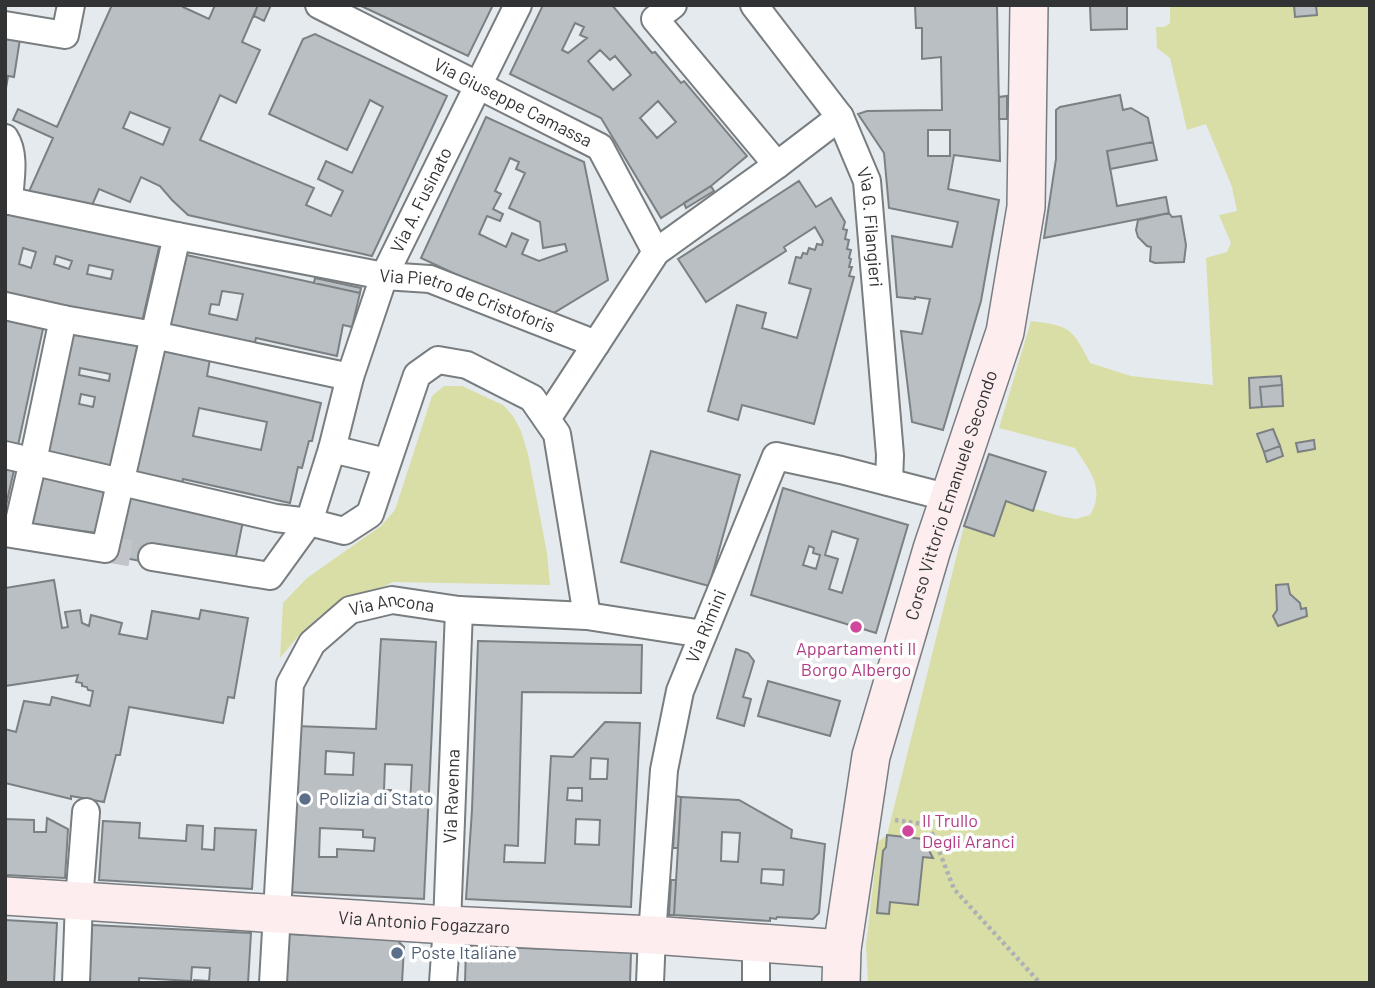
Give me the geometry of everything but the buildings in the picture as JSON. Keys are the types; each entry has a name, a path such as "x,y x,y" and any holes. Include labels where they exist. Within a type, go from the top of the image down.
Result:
{"street":[{"path":"5,25 65,35 71,5"},
{"name":"Via Giuseppe Camassa","path":"320,5 600,147 656,252"},
{"name":"Via A. Fusinato","path":"152,557 270,576 309,522 332,449 350,377 384,276 519,5"},
{"path":"673,5 656,19 777,165"},
{"name":"Via G. Filangieri","path":"754,5 840,117 867,181 890,455 889,482"},
{"name":"Corso Vittorio Emanuele Secondo","path":"842,966 871,756 932,549 1005,332 1026,207 1029,5"},
{"path":"547,419 656,252 840,117"},
{"path":"5,138 12,154 7,201"},
{"name":"Via Pietro de Cristoforis","path":"7,201 384,276 430,279 596,344"},
{"path":"63,319 33,461 10,533 105,550 177,236"},
{"path":"5,306 350,377"},
{"path":"5,455 276,518 309,522 344,531 370,514 417,375 438,360 467,365 533,398 556,434 587,616"},
{"path":"332,449 386,463"},
{"name":"Via Rimini","path":"650,983 664,770 680,691 776,456 950,498"},
{"name":"Via Ancona","path":"273,983 290,684 312,643 350,610 392,600 459,610 587,616 704,634"},
{"name":"Via Ravenna","path":"443,983 459,610"},
{"path":"76,983 86,812"},
{"name":"Via Antonio Fogazzaro","path":"5,896 277,915 757,942 842,966"},
{"path":"756,983 757,942"}],"path":[{"path":"863,815 929,825 954,889 1040,983"}],"green space":[{"path":"1170,5 1370,5 1370,983 868,983 866,945 878,842 887,835 964,526 994,536 1006,501 1076,519 1090,515 1095,505 1094,480 1075,448 999,428 1031,321 1055,325 1069,331 1079,342 1090,363 1131,376 1213,385 1206,258 1227,252 1231,243 1219,215 1237,211 1232,187 1206,124 1187,130 1170,58 1157,48 1156,27 1164,27 1170,23"},
{"path":"444,386 462,386 503,405 521,431 547,553 550,585 393,582 321,615 299,635 280,658 283,603 307,578 381,526 395,510 432,396"}],"tunnel":[{"path":"105,549 152,557"}],"place":[{"name":"Appartamenti Il Borgo Albergo","path":"856,627"},
{"name":"Polizia di Stato","path":"305,799"},
{"name":"Il Trullo Degli Aranci","path":"908,831"},
{"name":"Poste Italiane","path":"397,953"}]}
